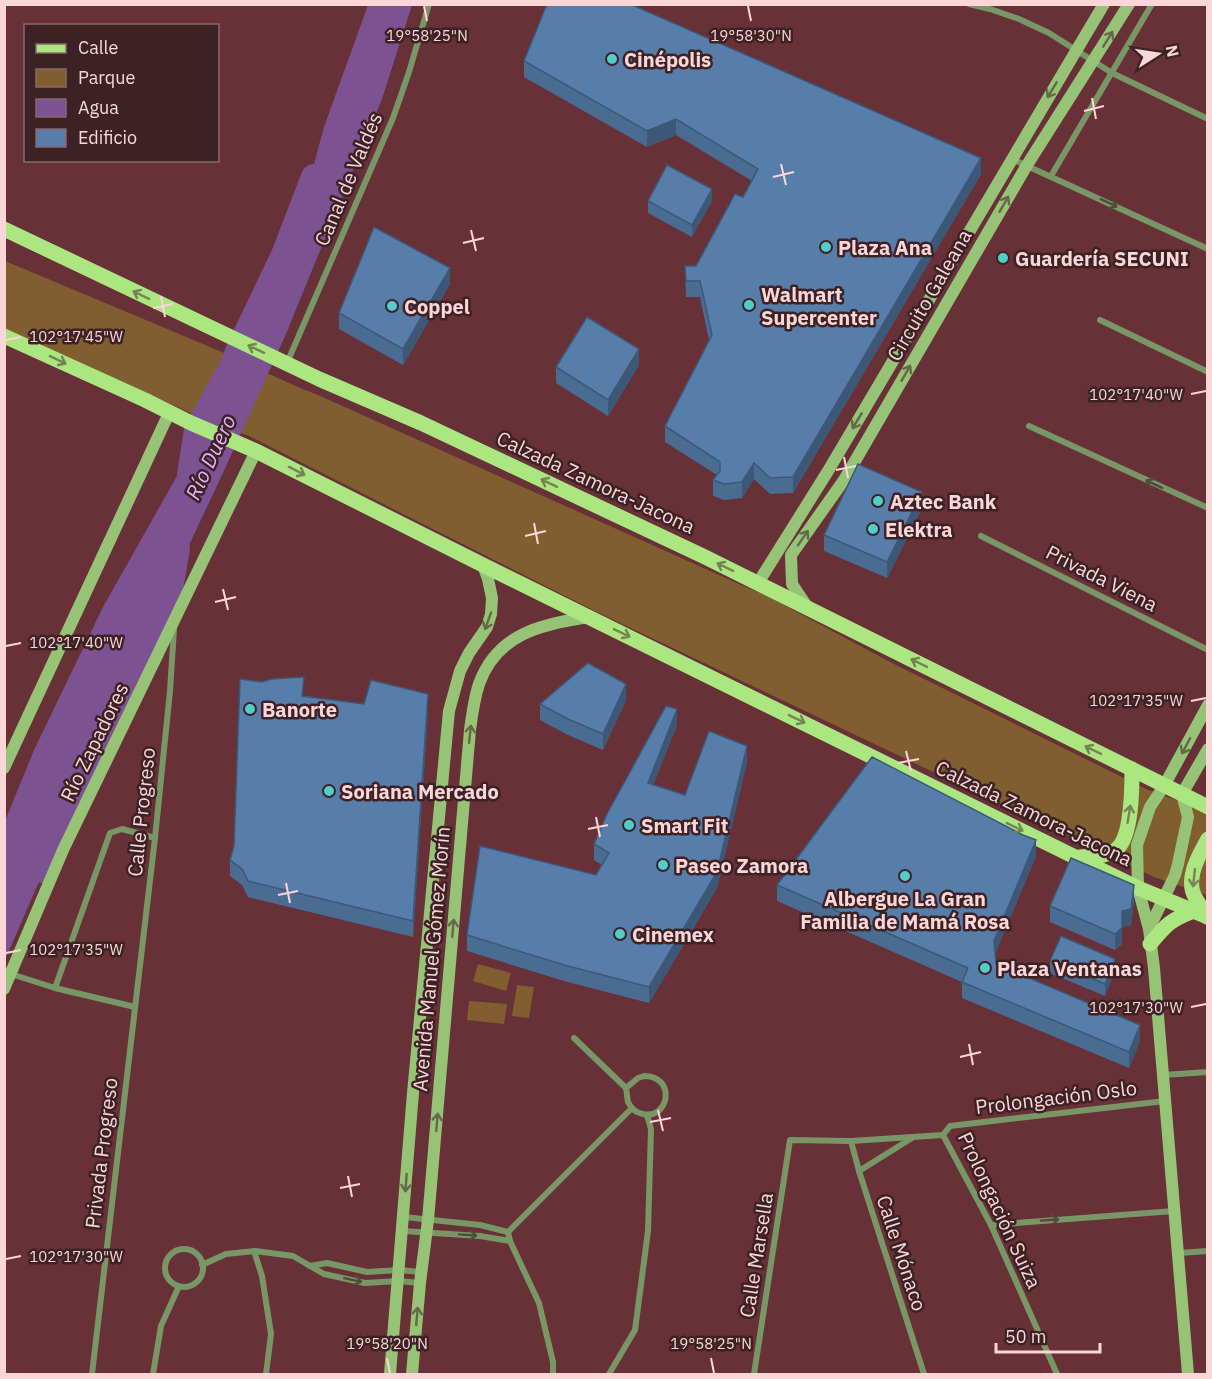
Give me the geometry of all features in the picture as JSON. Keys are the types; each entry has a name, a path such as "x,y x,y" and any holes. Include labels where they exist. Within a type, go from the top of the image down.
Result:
{"main road":[{"name":"Calzada Zamora-Jacona","path":"4,229 319,379 421,423 758,582 1208,807"},
{"name":"Calzada Zamora-Jacona","path":"4,336 250,448 1138,888 1203,915"},
{"path":"1077,857 1103,856 1116,850 1123,842 1130,815 1132,769"},
{"path":"1150,936 1173,919 1203,915 1193,894 1191,881 1197,859 1208,839"}],"street":[{"name":"Canal de Valdés","path":"284,362 393,117 429,4"},
{"path":"969,4 1019,19 1049,33 1112,73 1208,118"},
{"name":"Circuito Galeana","path":"758,582 828,471 1104,4"},
{"name":"Circuito Galeana","path":"808,609 792,584 792,555 844,480 1027,165 1129,4"},
{"path":"1054,177 1152,4"},
{"path":"1012,159 1208,249"},
{"path":"1100,320 1208,372"},
{"path":"4,768 170,411"},
{"path":"1029,426 1208,508"},
{"name":"Río Zapadores","path":"4,989 63,850 175,619 250,448"},
{"path":"828,471 844,480"},
{"name":"Privada Viena","path":"981,536 1208,650"},
{"name":"Avenida Manuel Gómez Morín","path":"390,1374 413,1093 449,711 460,671 487,627 491,614 492,598 483,565"},
{"name":"Avenida Manuel Gómez Morín","path":"412,1374 427,1233 470,730 478,685 488,664 501,647 523,634 546,625 589,617"},
{"name":"Calle Progreso","path":"135,1007 155,838 175,619"},
{"path":"1188,1374 1154,968 1150,936 1138,888 1137,844 1150,807 1208,705"},
{"path":"1150,936 1163,897 1175,875 1188,817 1182,794 1208,749"},
{"path":"55,988 110,833 122,829 155,838"},
{"path":"11,974 55,988 135,1007"},
{"name":"Privada Progreso","path":"92,1374 135,1007"},
{"path":"574,1038 626,1088 627,1098 636,1112 647,1115 659,1111 666,1100 665,1087 656,1078 644,1076 638,1078 626,1088"},
{"name":"Prolongación Oslo","path":"1162,1076 1208,1072"},
{"name":"Prolongación Oslo","path":"950,1126 1166,1101"},
{"path":"508,1232 632,1108"},
{"path":"609,1374 635,1330 648,1231 651,1129 647,1115"},
{"name":"Prolongación Suiza","path":"950,1126 943,1135 991,1225 1057,1374"},
{"path":"850,1141 943,1135"},
{"path":"859,1171 913,1138"},
{"name":"Calle Marsella","path":"754,1374 790,1140 850,1141"},
{"name":"Calle Mónaco","path":"850,1141 924,1374"},
{"path":"991,1225 1174,1211"},
{"path":"404,1217 480,1225 508,1232"},
{"path":"403,1231 480,1236 510,1241"},
{"path":"508,1232 539,1303 554,1374"},
{"path":"187,1249 197,1254 202,1265 201,1275 190,1286 179,1286 169,1280 165,1263 171,1253 187,1249"},
{"path":"202,1265 226,1254 254,1251 293,1256 324,1274 365,1283 399,1275 421,1277"},
{"path":"254,1251 262,1276 271,1334 266,1374"},
{"path":"1179,1253 1208,1251"},
{"path":"310,1266 327,1263 367,1272 421,1277"},
{"path":"153,1374 161,1326 179,1286"}],"green space":[{"path":"5,261 230,355 765,595 890,662 1146,789 1207,815 1207,895 1154,877 595,611 249,436 193,414 5,329"},
{"path":"478,964 511,973 506,991 473,981"},
{"path":"517,985 534,987 529,1018 512,1016"},
{"path":"469,1001 507,1004 504,1024 467,1020"}],"water":[{"name":"Río Duero","path":"368,5 412,5 382,99 286,334 141,647 5,960 5,821 34,750 103,607 182,467 254,326 298,223 324,127"}],"building":[{"name":"Plaza Ana","path":"547,4 630,4 981,158 793,477 770,478 754,463 742,482 724,484 713,480 720,471 720,462 665,426 712,335 700,281 686,281 685,266 696,266 735,194 743,197 758,169 676,119 647,131 524,61"},
{"path":"667,165 712,189 692,225 648,201"},
{"name":"Coppel","path":"374,227 450,268 403,349 339,313"},
{"path":"587,317 639,349 608,400 556,367"},
{"name":"Elektra","path":"858,464 922,492 887,562 824,535"},
{"path":"588,663 626,684 603,734 540,704"},
{"name":"Soriana Mercado","path":"304,677 302,696 364,704 371,680 428,694 413,921 248,881 242,869 230,860 234,846 240,679 262,682"},
{"name":"Paseo Zamora","path":"666,706 677,709 648,783 685,795 709,731 747,746 717,872 649,987 564,965 467,935 480,846 596,875 609,853 594,844 607,814"},
{"name":"Albergue La Gran Familia de Mamá Rosa","path":"872,757 1036,840 994,941 996,964 1140,1025 1129,1052 962,982 968,968 777,885"},
{"path":"1071,858 1134,885 1131,909 1122,911 1122,928 1115,934 1050,906"},
{"path":"1061,936 1115,959 1105,984 1050,961"}],"waterway":[{"name":"Río Duero","path":"190,474 197,430 233,365 284,255 314,177"},
{"path":"43,870 168,601 177,548"}],"place":[{"name":"Cinépolis","path":"612,59"},
{"name":"Plaza Ana","path":"826,247"},
{"name":"Guardería SECUNI","path":"1003,258"},
{"name":"Walmart Supercenter","path":"749,305"},
{"name":"Coppel","path":"392,306"},
{"name":"Aztec Bank","path":"878,501"},
{"name":"Elektra","path":"873,529"},
{"name":"Banorte","path":"250,709"},
{"name":"Soriana Mercado","path":"329,791"},
{"name":"Smart Fit","path":"629,825"},
{"name":"Paseo Zamora","path":"663,865"},
{"name":"Albergue La Gran Familia de Mamá Rosa","path":"905,876"},
{"name":"Cinemex","path":"620,934"},
{"name":"Plaza Ventanas","path":"985,968"}]}
